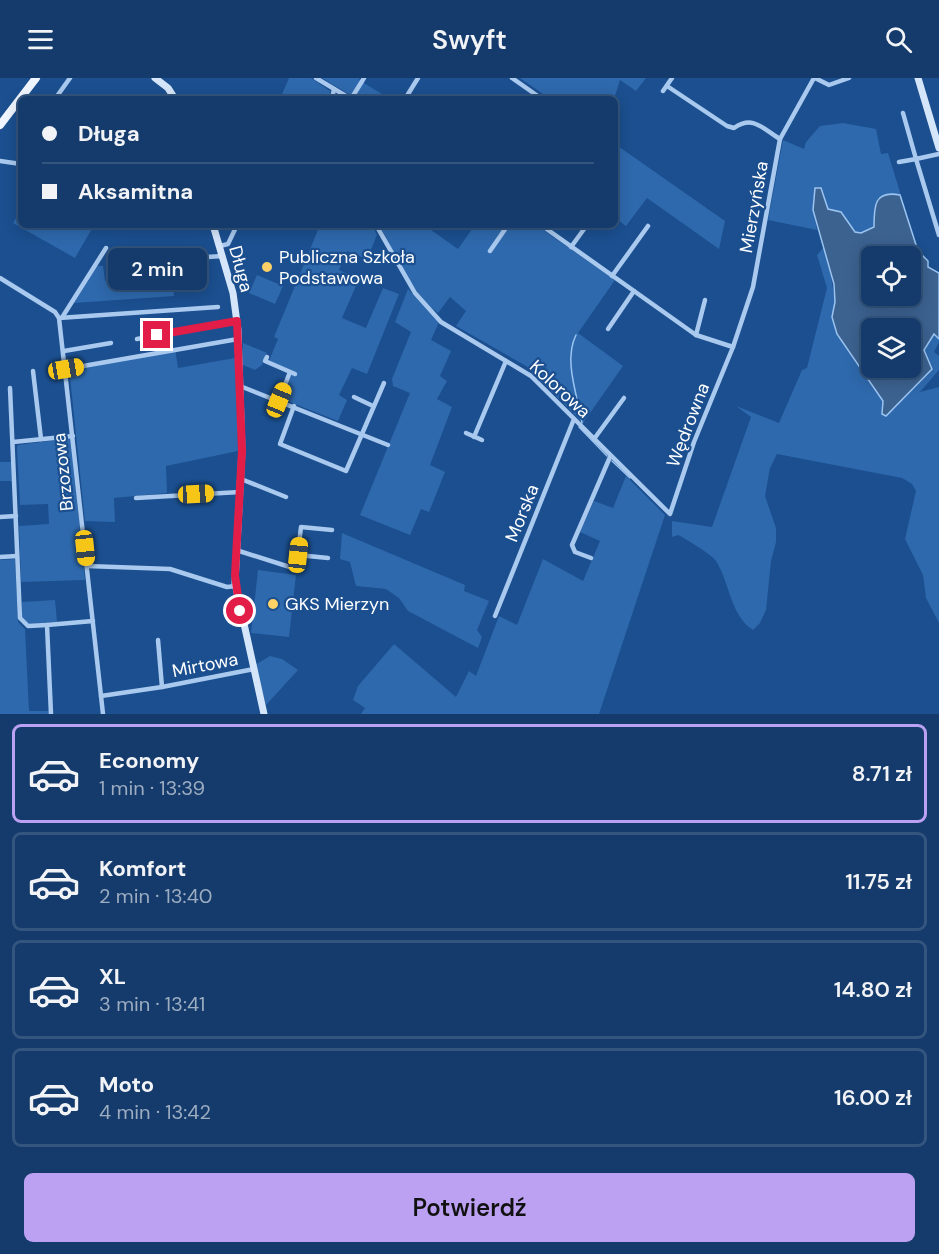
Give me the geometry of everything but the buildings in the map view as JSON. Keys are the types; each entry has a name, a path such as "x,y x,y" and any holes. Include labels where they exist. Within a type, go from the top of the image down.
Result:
{"main road":[{"path":"22,96 36,78"},
{"path":"0,125 18,102"}],"street":[{"path":"58,96 70,78"},
{"path":"155,78 168,88 173,96"},
{"path":"316,78 346,96"},
{"path":"353,96 364,78"},
{"path":"407,96 418,78"},
{"path":"512,78 538,96"},
{"path":"663,91 672,78"},
{"path":"815,78 829,85 849,78"},
{"name":"Mierzyńska","path":"733,347 753,287 780,139 815,78"},
{"path":"918,78 939,148"},
{"path":"667,86 727,126 734,128 743,121 750,120 780,139"},
{"path":"333,96 334,89"},
{"path":"903,113 939,235"},
{"path":"899,162 939,154"},
{"path":"3,161 18,165"},
{"path":"612,276 648,226"},
{"name":"Długa","path":"214,228 233,293 237,321 241,479 236,586 264,714"},
{"path":"220,246 228,244 236,228"},
{"name":"Kolorowa","path":"378,228 415,293 429,310 459,334 531,376 670,514"},
{"path":"490,251 506,228"},
{"path":"545,228 696,335 733,347"},
{"path":"572,247 585,228"},
{"path":"61,317 106,248"},
{"path":"112,263 223,256"},
{"path":"0,278 61,317 218,307"},
{"path":"608,329 634,291"},
{"path":"696,335 705,300"},
{"name":"Brzozowa","path":"61,317 103,714"},
{"path":"137,339 237,321"},
{"path":"66,369 238,339"},
{"path":"64,351 111,343"},
{"name":"Wędrowna","path":"670,514 694,442 733,347"},
{"path":"267,357 265,362 292,373 279,400"},
{"name":"Kolorowa","path":"474,437 506,361"},
{"name":"Brzozowa","path":"33,371 41,439"},
{"path":"294,406 280,441 282,446 346,471 384,383"},
{"path":"240,386 388,445"},
{"path":"10,388 22,622 28,626 93,621"},
{"path":"354,397 373,406"},
{"name":"Kolorowa","path":"594,439 624,398"},
{"name":"Morska","path":"495,616 574,419"},
{"path":"466,434 482,440"},
{"path":"13,442 73,436"},
{"path":"591,558 575,552 572,545 610,456"},
{"path":"241,479 286,497"},
{"path":"136,498 240,492"},
{"path":"0,517 16,516"},
{"path":"236,550 296,569 301,527 332,530"},
{"path":"298,555 328,558"},
{"path":"0,557 17,556"},
{"path":"87,566 170,569 227,587 236,586"},
{"path":"47,625 51,714"},
{"name":"Mirtowa","path":"158,640 162,687"},
{"name":"Mirtowa","path":"101,696 254,669"}],"shaded area":[{"path":"289,78 311,78 330,91 330,96 281,96"},
{"path":"322,78 360,78 359,80 385,96 352,96"},
{"path":"520,78 646,78 636,91 620,80 615,96 546,96"},
{"path":"843,123 876,129 881,154 888,153 916,246 899,246 874,223 874,226 866,232 855,232 843,215 828,209 823,192 813,210 817,230 768,220 783,140 804,149 806,142 820,126"},
{"path":"618,146 725,221 719,249 647,198 626,226 618,220"},
{"path":"815,188 821,188 828,209 841,212 855,232 861,233 874,227 875,206 880,197 891,194 900,195 916,246 861,246 861,306 921,306 921,254 928,261 928,267 939,273 939,339 934,334 924,350 932,369 886,416 882,414 883,401 867,378 921,378 921,318 861,318 861,369 837,334 832,317 835,302 834,284 813,210"},
{"path":"18,216 18,226 13,223"},
{"path":"22,228 92,228 75,258"},
{"path":"319,228 374,228 377,235 367,259 347,251 339,270 359,279 342,318 366,328 383,288 399,294 367,374 352,368 339,395 347,400 338,421 282,399 293,371 269,361 278,339 274,337"},
{"path":"381,228 428,228 458,249 473,228 540,228 615,280 578,333 623,366 583,423 526,366 456,326 466,311 450,297 438,313 428,305 405,272"},
{"path":"824,247 828,256 835,302 881,318 861,318 861,351 857,360 861,366 861,378 868,378 883,401 886,416 926,372 929,364 924,350 934,334 938,336 939,342 934,352 939,356 939,370 920,392 939,387 939,623 926,598 923,575 905,539 916,491 912,484 902,478 777,454 770,468 765,496 776,528 776,542 771,561 766,610 760,623 753,630 739,616 716,561 682,537 678,535 672,537 672,521 712,527 751,417 736,406 779,423 802,370 807,368 827,288 817,255"},
{"path":"97,266 103,266 105,281 173,278 174,296 74,303"},
{"path":"257,275 283,286 275,304 249,293"},
{"path":"408,289 439,322 431,340 451,351 440,376 447,381 437,399 452,407 430,465 445,472 429,512 421,509 410,535 360,515 410,393 393,386 392,379 411,332 395,322"},
{"path":"243,343 267,353 262,365 255,370 243,365"},
{"path":"175,348 178,368 235,358 238,451 166,466 167,493 114,498 115,522 85,521 69,367"},
{"path":"71,438 85,580 21,582 19,526 49,524 48,504 20,505 17,447 18,445"},
{"path":"0,462 11,462 12,481 0,481"},
{"path":"626,476 665,515 599,714 361,714 365,708 353,700 358,686 394,644 456,697 469,671 476,676 499,616 517,625 543,559 583,581 600,541 580,532 594,501 613,508"},
{"path":"342,533 465,585 464,591 489,601 477,630 482,637 478,648 408,611 399,598 386,589 356,586 350,562 340,559"},
{"path":"15,559 18,622 25,629 29,711 49,711 49,714 0,714 0,560"},
{"name":"GKS Mierzyn","path":"258,570 296,575 289,637 251,633"},
{"path":"55,600 57,622 28,624 22,618 22,602"},
{"path":"270,656 282,659 298,670 266,705 255,665"}],"waterway":[{"path":"576,335 572,345 571,367 582,423"},
{"path":"579,427 607,456"},
{"path":"612,461 630,478"}],"place":[{"name":"Publiczna Szkoła Podstawowa","path":"267,267"},
{"name":"GKS Mierzyn","path":"273,604"}],"route":[{"path":"157,335 237,321 242,451 235,575 240,611"}]}
